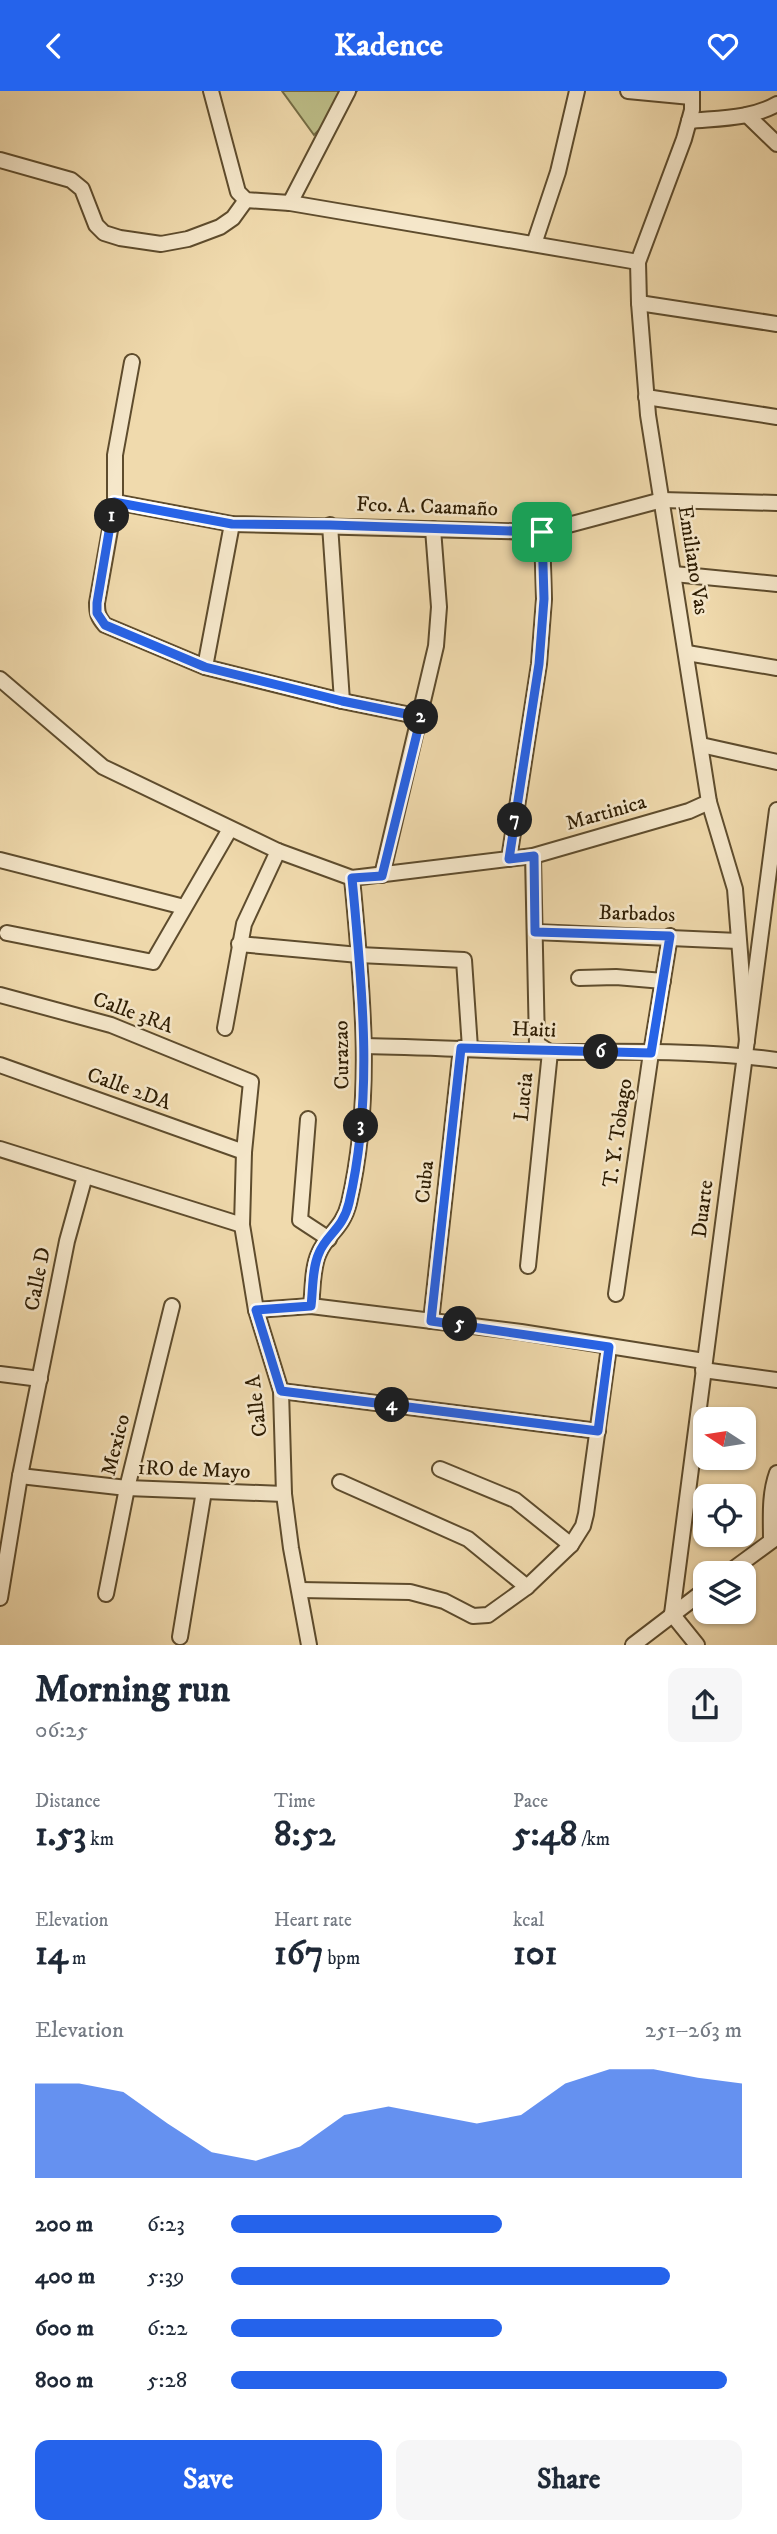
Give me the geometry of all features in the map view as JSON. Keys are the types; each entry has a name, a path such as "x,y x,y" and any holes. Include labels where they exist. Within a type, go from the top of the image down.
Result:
{"street":[{"path":"211,91 238,191 246,200 290,203 638,262"},
{"path":"290,203 348,91"},
{"path":"534,244 558,172 577,91"},
{"path":"628,91 691,94"},
{"name":"Emiliano Vas","path":"691,94 689,121 638,262 639,303 646,397 709,802 735,890 746,1048"},
{"path":"689,121 747,115 766,111 777,104"},
{"path":"747,115 777,144"},
{"path":"0,160 71,180 82,189 96,225 104,233 134,240 161,244 188,239 220,227 233,218 246,200"},
{"path":"639,303 777,324"},
{"path":"132,362 115,455 114,502 97,603 99,619 105,625 205,667 342,701 421,717"},
{"path":"646,397 777,417"},
{"name":"Fco. A. Caamaño","path":"114,502 232,524 542,532 662,499 777,503"},
{"path":"205,667 232,524"},
{"path":"330,525 342,701"},
{"path":"382,876 436,646 438,620 433,529"},
{"path":"509,859 539,664 544,599 542,532"},
{"path":"674,574 777,584"},
{"path":"687,653 777,669"},
{"name":"Martinica","path":"0,679 103,767 278,851 352,878 534,856 689,811 709,802"},
{"path":"701,745 777,762"},
{"name":"Duarte","path":"673,1614 777,810"},
{"path":"7,933 153,962 230,829"},
{"path":"225,1028 239,944 248,914 278,851"},
{"name":"Lucia","path":"528,1266 550,1052 537,1044 534,856"},
{"path":"0,860 184,907"},
{"name":"Curazao","path":"311,1306 318,1256 344,1218 355,1170 363,1111 365,1046 352,878"},
{"name":"Barbados","path":"535,932 738,941"},
{"name":"T. Y. Tobago","path":"616,1294 670,936"},
{"path":"239,944 359,955"},
{"name":"Cuba","path":"359,955 464,960 465,1048 431,1321"},
{"path":"579,978 616,977 663,981"},
{"name":"Calle 3RA","path":"0,995 111,1025 250,1080"},
{"name":"Haiti","path":"365,1046 651,1053 746,1048 777,1060"},
{"name":"Calle 2DA","path":"0,1065 244,1152"},
{"name":"Calle A","path":"250,1080 252,1085 244,1152 242,1225 256,1310 281,1391 284,1494 309,1645"},
{"path":"308,1119 300,1220 329,1239"},
{"path":"0,1149 242,1225"},
{"name":"Calle D","path":"0,1598 20,1476 67,1241 85,1176"},
{"name":"Mexico","path":"106,1594 127,1488 172,1306"},
{"path":"256,1310 311,1306 431,1321 609,1347 777,1380"},
{"path":"300,1590 410,1592 436,1598 467,1613 481,1616 496,1611 527,1587 570,1545 583,1526 609,1347"},
{"path":"0,1374 40,1379"},
{"path":"281,1391 598,1431"},
{"path":"440,1469 515,1500 570,1545"},
{"path":"744,1561 774,1539 771,1505 777,1473"},
{"name":"1RO de Mayo","path":"20,1476 127,1488 284,1494"},
{"path":"340,1482 468,1539 527,1587"},
{"path":"180,1637 204,1491"},
{"path":"633,1645 693,1599"},
{"path":"673,1614 696,1645"}],"green space":[{"path":"282,91 357,91 314,135"}],"route":[{"path":"114,502 232,524 542,532 544,599 539,664 509,859 534,856 535,932 670,936 651,1053 461,1048 431,1321 522,1332 609,1347 598,1431 281,1391 256,1310 311,1306 319,1252 339,1227 348,1205 363,1111 365,1046 352,878 382,876 421,717 342,701 205,667 105,625 97,613 114,502"}]}
